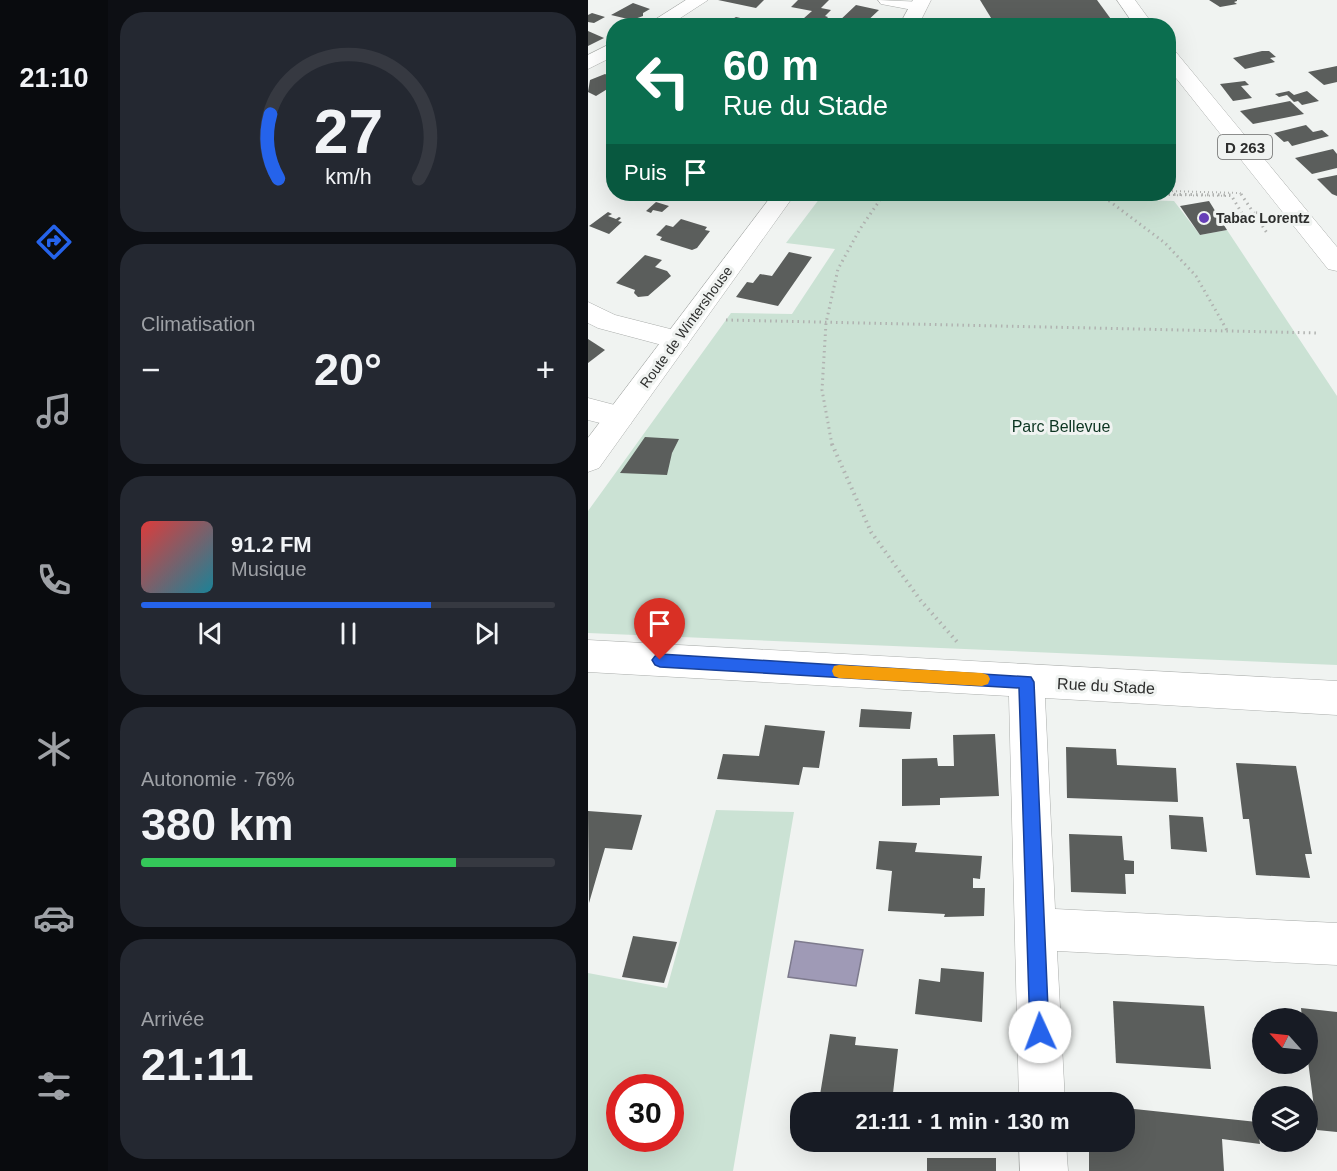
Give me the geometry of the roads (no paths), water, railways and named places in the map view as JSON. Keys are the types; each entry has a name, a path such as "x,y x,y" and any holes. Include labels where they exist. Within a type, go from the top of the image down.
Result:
{"street":[{"path":"668,18 699,0"},
{"path":"887,0 920,3 912,18"},
{"path":"1126,0 1139,18"},
{"path":"588,63 606,53"},
{"name":"D 263","path":"1176,64 1329,240 1337,263"},
{"name":"Route de Wintershouse","path":"588,460 779,201"},
{"path":"588,311 607,322 677,340"},
{"path":"588,409 620,417"},
{"name":"Rue du Stade","path":"588,656 1337,698"},
{"path":"1026,682 1042,1092"},
{"path":"1036,929 1337,944"},
{"path":"1043,1152 1044,1171"}],"place":[{"name":"Tabac Lorentz","path":"1204,218"}],"park label":[{"name":"Parc Bellevue","path":"1061,426"}]}
